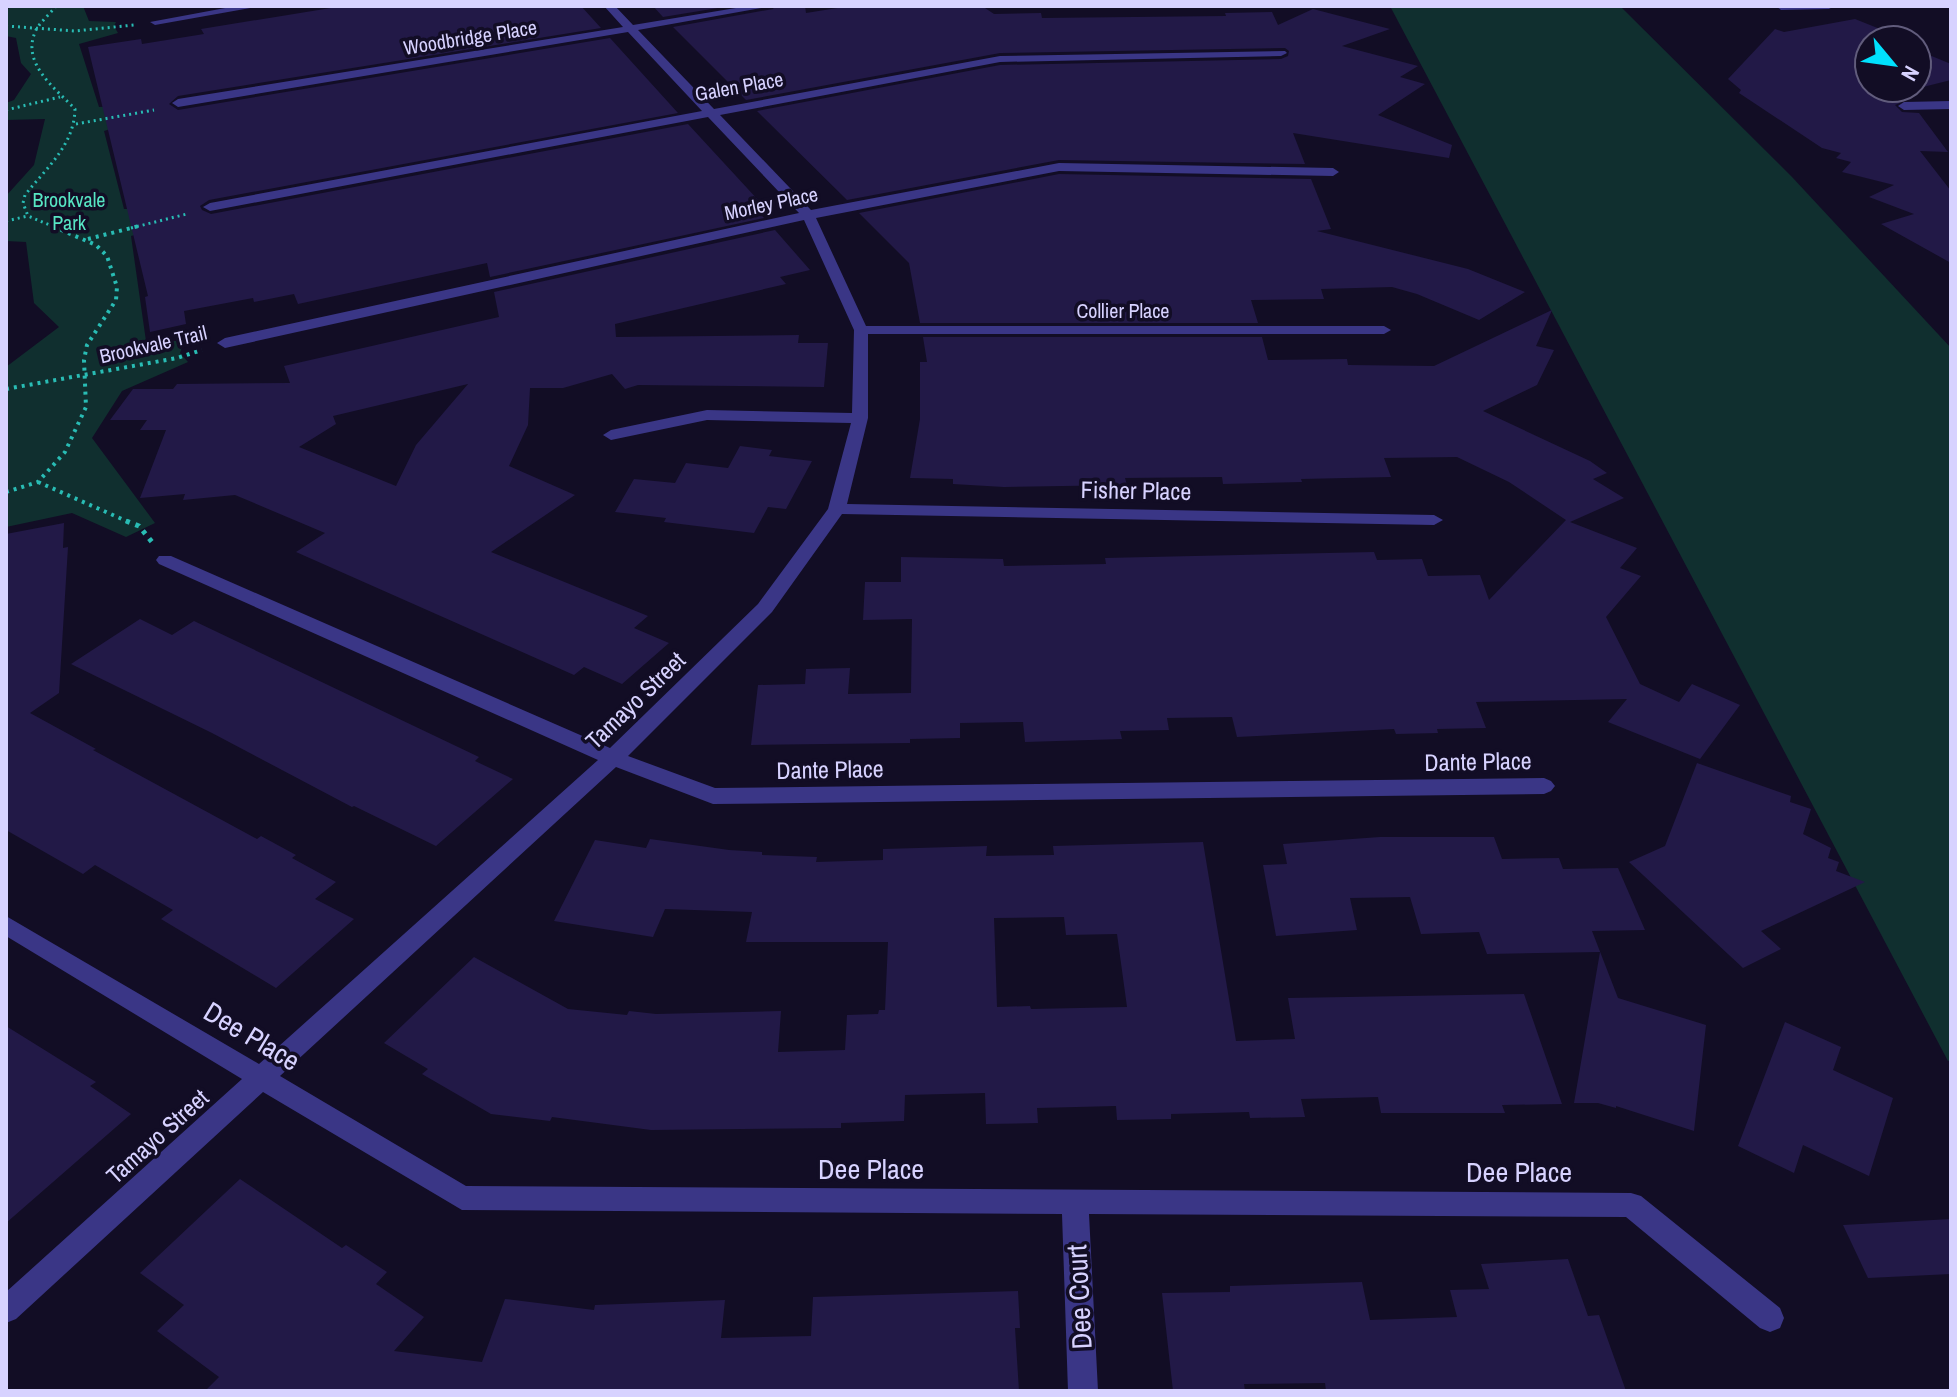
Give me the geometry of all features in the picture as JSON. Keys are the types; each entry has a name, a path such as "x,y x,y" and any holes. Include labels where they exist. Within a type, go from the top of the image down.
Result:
{"street":[{"path":"155,22 256,6"},
{"name":"Tamayo Street","path":"6,1310 613,758 765,608 837,509 860,418 861,330 808,215 609,6"},
{"name":"Woodbridge Place","path":"178,103 767,6"},
{"path":"1781,7 1829,6"},
{"name":"Galen Place","path":"210,207 1000,59 1281,53"},
{"path":"1904,106 1951,105"},
{"name":"Morley Place","path":"225,343 808,215 1059,167 1333,172"},
{"name":"Collier Place","path":"861,330 1384,330"},
{"path":"611,435 707,415 860,418"},
{"name":"Fisher Place","path":"837,509 1434,520"},
{"name":"Dante Place","path":"165,560 613,758 713,796 1544,786"},
{"name":"Dee Place","path":"6,925 462,1198 1631,1205 1770,1318"},
{"name":"Dee Court","path":"1075,1202 1083,1391"}],"path":[{"path":"56,6 36,29 33,39 35,61 60,97 75,109 76,124 62,149 25,195 23,203 28,216 87,239 210,207"},
{"path":"6,26 95,31 155,22"},
{"path":"6,110 60,97"},
{"path":"76,124 138,114 178,103"},
{"path":"6,221 28,216"},
{"name":"Brookvale Trail","path":"38,482 65,452 86,407 84,360 87,345 111,311 117,287 107,256 87,239"},
{"name":"Brookvale Trail","path":"6,389 177,358 225,343"},
{"path":"6,492 38,482 139,526 165,560"}],"green space":[{"name":"Brookvale Park","path":"11,6 83,6 89,21 116,22 114,26 118,33 79,44 99,107 143,105 144,118 104,131 124,209 173,208 177,223 131,236 146,341 184,341 180,353 188,362 122,391 92,438 155,523 126,537 72,513 6,527 6,367 59,327 34,303 26,242 6,241 6,196 34,165 45,119 6,120 6,103 14,100 31,74 21,63 16,38 6,36 6,11"},
{"path":"1390,6 1620,6 1792,177 1951,348 1951,1060 1948,1061"}],"building":[{"path":"343,6 581,6 601,28 178,96 169,104 178,110 610,38 678,113 209,200 200,206 202,210 211,214 688,124 759,201 751,203 764,218 490,277 487,263 298,304 294,294 254,302 253,298 184,311 186,324 150,332 145,297 148,296 88,47 141,39 142,44 204,34 201,29"},
{"path":"653,6 730,6 663,17"},
{"path":"775,6 805,6 806,13 850,6 982,6 994,14 1041,13 1042,18 1226,16 1225,13 1272,12 1278,25 1313,9 1390,29 1342,46 1418,66 1400,77 1425,84 1378,115 1452,145 1449,158 1293,133 1305,164 1059,160 847,200 757,111 1000,65 1281,59 1288,56 1289,51 1285,48 1000,53 746,100 673,27 773,9"},
{"path":"1855,19 1868,24 1853,24 1853,104 1897,104 1895,105 1902,112 1919,113 1948,152 1920,151 1951,191 1951,263 1881,224 1914,214 1869,197 1894,185 1842,172 1851,162 1836,158 1841,153 1822,148 1739,93 1741,90 1728,79 1775,29 1784,32"},
{"path":"1933,57 1951,64 1951,80 1933,84"},
{"path":"1059,174 1311,179 1331,229 1317,231 1468,269 1525,292 1479,320 1392,287 1321,289 1324,299 1251,300 1258,323 920,323 909,263 859,213"},
{"path":"775,230 810,270 780,277 786,284 615,324 616,337 799,335 798,343 828,343 824,387 638,385 625,389 612,374 563,388 530,388 528,425 509,466 575,495 491,552 648,616 634,628 669,643 622,684 584,667 574,675 296,552 325,533 235,495 183,500 185,494 140,498 166,430 140,430 147,420 110,420 133,389 173,389 177,384 290,383 284,366 499,317 494,292","holes":["468,384 416,445 396,486 299,447 336,424 333,416"]},
{"path":"1552,310 1536,346 1554,350 1537,385 1483,411 1590,461 1607,473 1593,479 1624,498 1570,522 1637,548 1620,568 1641,576 1606,617 1640,684 1679,702 1692,684 1740,705 1700,759 1608,722 1627,699 1476,702 1486,728 1437,729 1438,733 1396,734 1394,729 1237,737 1232,717 1167,718 1169,730 1120,731 1122,739 1025,742 1023,722 960,723 960,738 910,739 910,743 751,745 758,685 805,684 806,669 850,668 848,694 911,693 912,619 863,620 865,582 901,582 901,557 1003,559 1004,566 1106,564 1105,558 1374,552 1377,560 1422,559 1428,576 1480,575 1489,600 1566,520 1509,482 1457,457 1384,458 1391,477 1301,479 1302,482 1223,484 1222,477 1125,478 1127,485 1004,487 953,484 953,479 910,478 920,419 920,362 927,362 923,337 1262,337 1268,360 1347,359 1348,365 1434,366"},
{"path":"740,446 772,450 769,456 812,461 786,509 768,507 754,533 664,522 666,518 615,512 634,479 675,483 686,463 728,468"},
{"path":"64,523 63,548 68,547 59,693 30,713 257,839 261,836 296,855 292,858 336,882 315,899 354,919 276,988 161,919 173,910 95,865 83,874 6,830 6,534"},
{"path":"140,619 172,635 194,621 479,757 475,761 513,779 436,846 352,807 212,733 71,664"},
{"path":"1697,763 1791,796 1790,802 1811,809 1803,834 1831,848 1828,858 1839,862 1836,871 1865,882 1761,931 1781,949 1743,968 1629,862 1665,846"},
{"path":"1380,837 1494,837 1502,859 1559,858 1563,869 1618,868 1645,930 1592,931 1618,998 1706,1025 1694,1131 1616,1106 1574,1103 1600,952 1487,954 1479,932 1421,934 1410,897 1350,898 1357,930 1276,936 1263,865 1287,864 1283,844"},
{"path":"650,839 762,852 762,855 817,857 816,862 883,860 883,849 987,846 986,856 1054,855 1053,846 1203,842 1236,1041 1295,1039 1288,998 1524,994 1562,1104 1502,1105 1505,1113 1381,1113 1378,1097 1301,1099 1305,1117 1250,1118 1249,1112 1171,1114 1171,1119 1117,1120 1116,1106 1037,1108 1038,1123 986,1124 985,1093 905,1095 904,1121 841,1123 841,1128 651,1130 552,1117 550,1121 491,1114 422,1074 428,1069 384,1043 474,957 568,1009 627,1015 629,1011 656,1014 781,1011 778,1052 845,1050 847,1015 878,1014 879,1010 885,1010 888,942 746,942 752,912 665,909 653,937 554,921 595,840 646,848","holes":["1064,917 1066,935 1117,934 1127,1007 997,1007 994,918"]},
{"path":"1785,1022 1841,1047 1833,1070 1893,1098 1869,1176 1803,1145 1794,1173 1738,1146"},
{"path":"6,1026 96,1082 90,1086 131,1114 6,1223"},
{"path":"240,1179 342,1248 346,1245 387,1272 376,1284 424,1317 394,1351 482,1362 505,1299 594,1310 595,1305 725,1300 721,1338 811,1336 813,1297 1018,1291 1020,1328 1015,1328 1019,1391 205,1391 219,1377 157,1331 184,1305 140,1273"},
{"path":"1951,1219 1951,1274 1868,1278 1843,1225"},
{"path":"1568,1259 1588,1316 1599,1315 1626,1391 1326,1391 1325,1383 1244,1384 1245,1391 1173,1391 1162,1293 1230,1292 1230,1286 1362,1282 1370,1320 1457,1317 1450,1290 1489,1289 1481,1264"}]}
